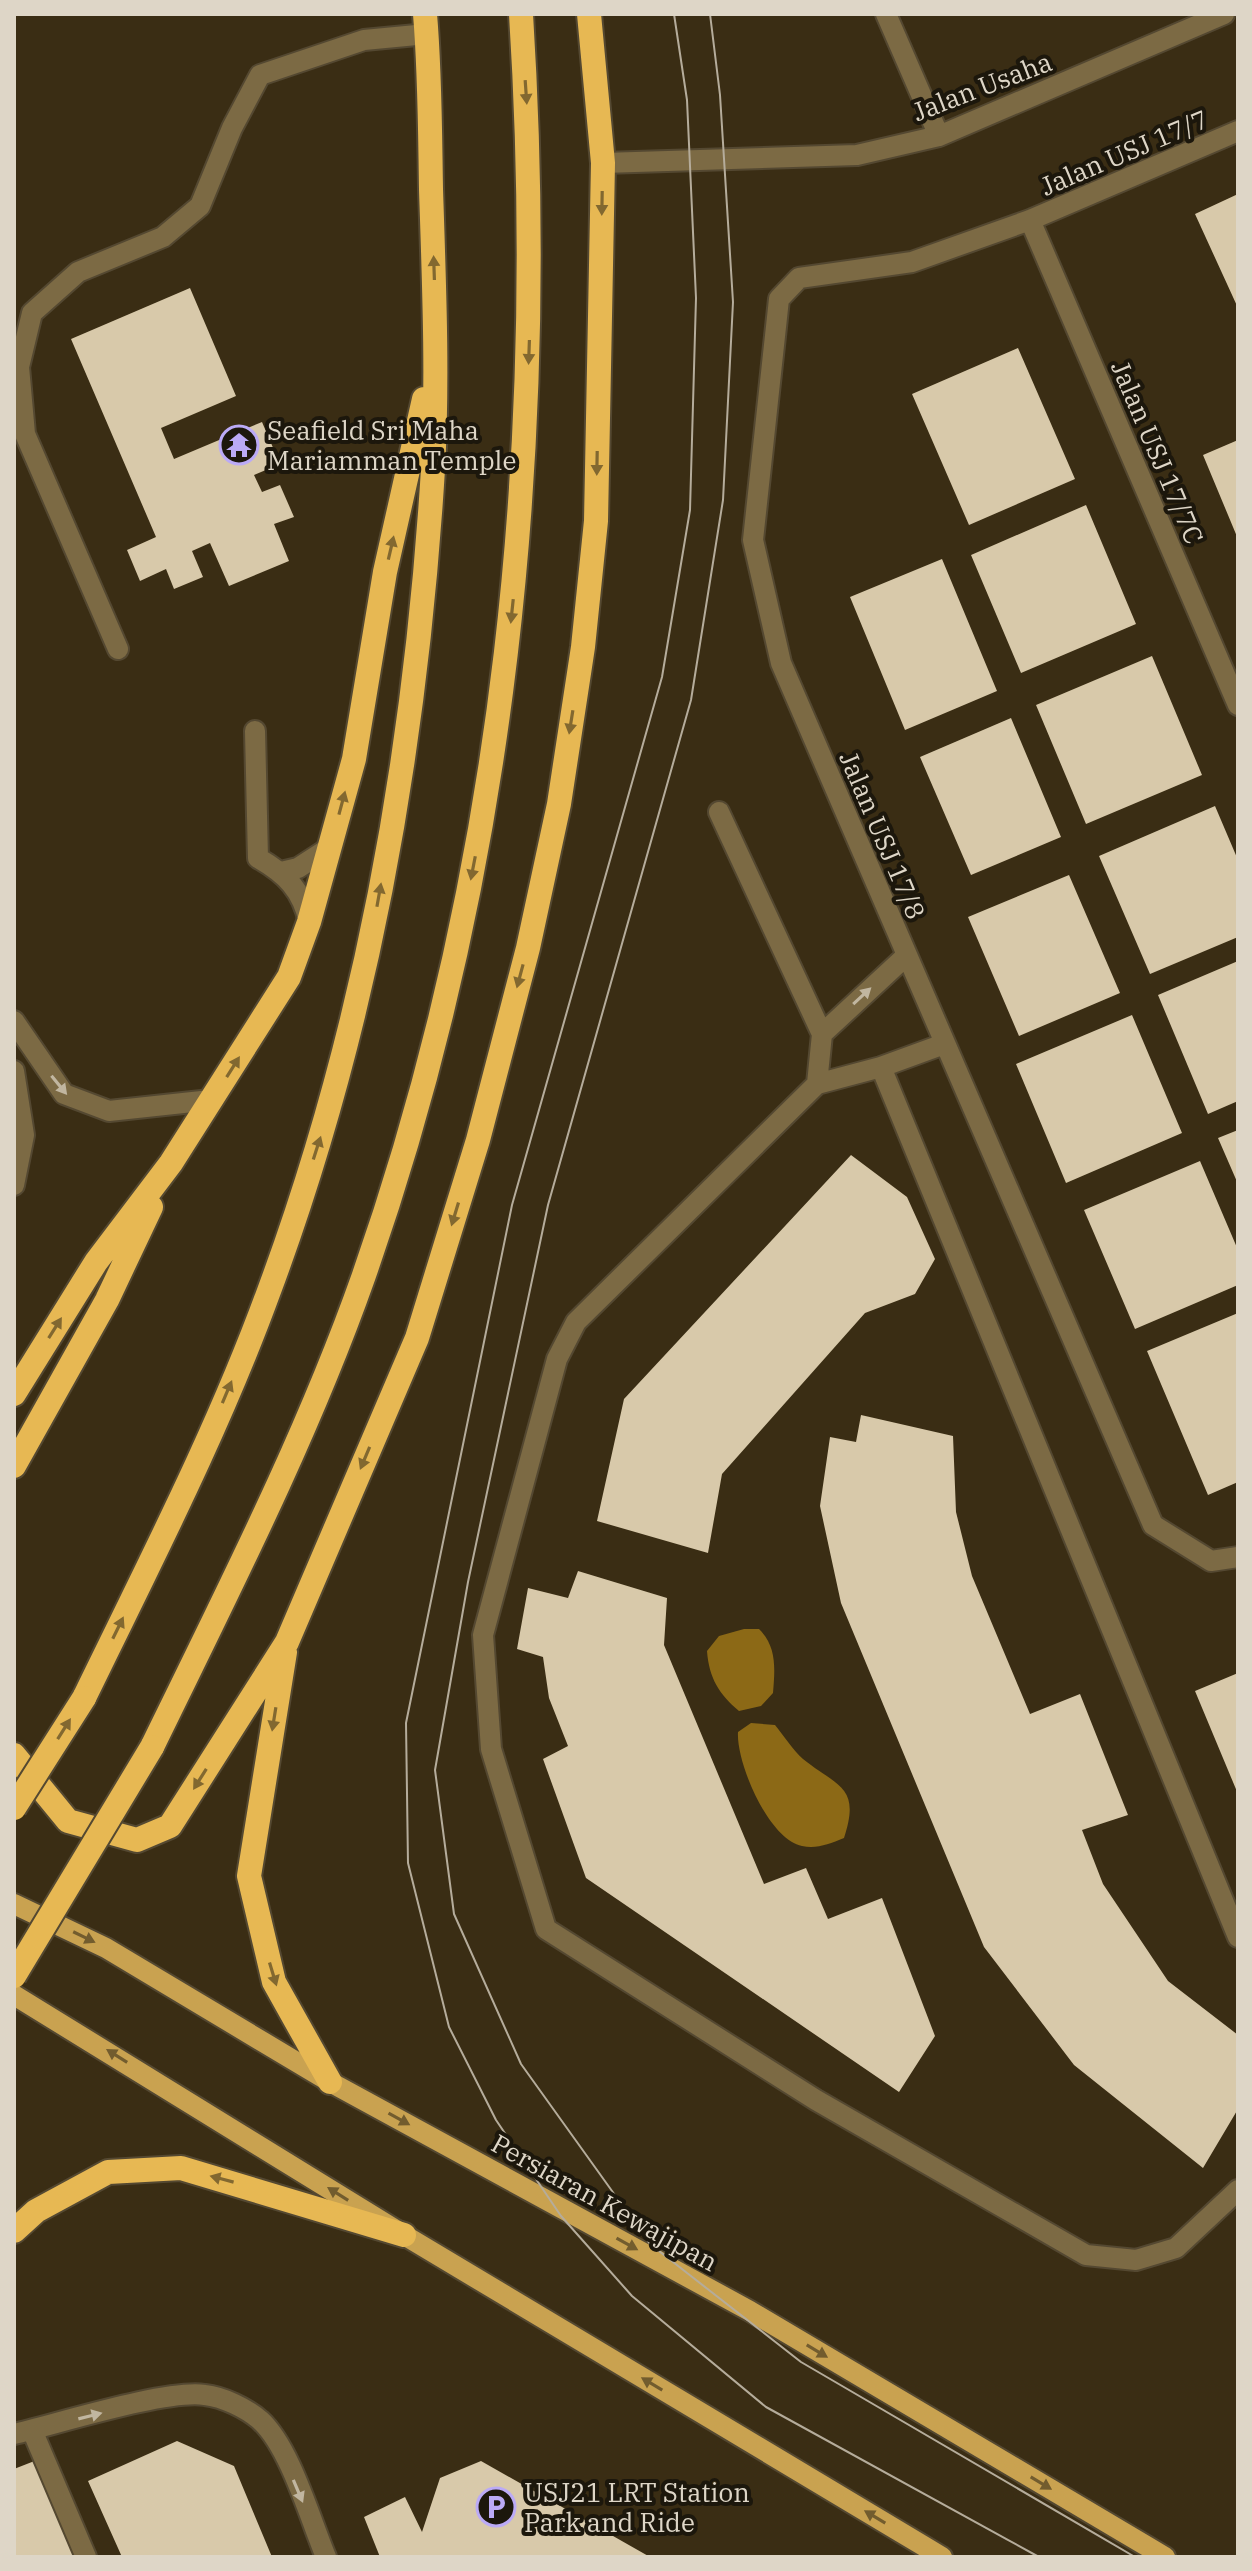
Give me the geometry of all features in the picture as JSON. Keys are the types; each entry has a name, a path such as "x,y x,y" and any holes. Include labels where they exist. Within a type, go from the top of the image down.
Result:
{"highway":[{"path":"14,1976 152,1747 293,1452 363,1279 424,1081 459,938 493,767 526,453 531,288 530,145 521,14"},
{"path":"14,1755 68,1821 137,1840 170,1826 287,1642 417,1338 482,1125 528,948 559,804 583,647 596,521 603,163 589,14"},
{"path":"14,1808 84,1698 181,1500 263,1307 322,1132 373,929 417,660 433,468 436,346 426,24"},
{"path":"14,1394 96,1262 171,1163 289,977 309,922 354,759 385,572 436,346"},
{"path":"14,1466 107,1300 171,1163"},
{"path":"287,1642 249,1876 274,1982 330,2082"},
{"path":"14,2231 36,2211 108,2172 181,2168 404,2235"}],"main road":[{"name":"Persiaran Kewajipan","path":"14,1904 106,1948 330,2082 750,2311 1165,2557"},
{"path":"14,1995 404,2235 942,2557"}],"street":[{"path":"886,14 939,136"},
{"name":"Jalan Usaha","path":"603,163 857,155 939,136 1224,14"},
{"path":"118,649 25,434 19,367 32,313 78,272 163,237 200,206 232,128 260,75 364,40 426,24"},
{"name":"Jalan USJ 17/7","path":"1030,220 1238,131"},
{"name":"Jalan USJ 17/7C","path":"1030,220 1238,705"},
{"name":"Jalan USJ 17/8","path":"1030,220 912,262 799,278 779,299 753,540 781,663 1153,1525 1211,1561 1238,1557"},
{"path":"255,731 258,858 281,872 300,895 309,922"},
{"path":"719,812 822,1034 817,1084"},
{"path":"281,872 298,868 329,848"},
{"path":"822,1034 906,956"},
{"path":"14,1021 64,1094 109,1111 211,1100"},
{"path":"944,1044 881,1067 817,1084 576,1322 557,1359 483,1635 491,1749 546,1929 816,2100 1086,2255 1136,2260 1176,2248 1238,2190"},
{"path":"881,1067 1238,1937"},
{"path":"14,1071 24,1135 14,1185"},
{"path":"86,2557 23,2432 172,2396 204,2394 233,2404 261,2421 281,2449 326,2557"}],"shaded area":[{"path":"744,1629 759,1629 769,1643 774,1658 774,1684 773,1693 761,1706 739,1711 716,1685 707,1651 719,1636"},
{"path":"751,1723 775,1725 803,1759 843,1790 850,1808 844,1838 807,1847 789,1840 777,1829 756,1798 742,1761 738,1732"}],"building":[{"path":"1238,194 1238,308 1195,214"},
{"name":"Seafield Sri Maha Mariamman Temple","path":"190,288 236,396 161,428 174,459 262,422 280,464 254,475 262,492 280,485 294,517 274,524 289,561 229,586 210,543 192,551 203,577 174,589 166,569 140,581 127,550 156,537 71,339"},
{"path":"1018,348 1075,479 969,525 912,394"},
{"path":"1238,440 1238,539 1203,455"},
{"path":"1086,505 1136,624 1021,673 971,555"},
{"path":"942,559 997,691 905,730 850,597"},
{"path":"1152,656 1202,775 1086,824 1036,705"},
{"path":"1011,718 1061,837 971,875 920,757"},
{"path":"1215,806 1238,860 1238,937 1150,974 1099,856"},
{"path":"1069,875 1120,993 1019,1036 968,917"},
{"path":"1238,961 1238,1101 1208,1114 1158,995"},
{"path":"1132,1015 1182,1133 1066,1183 1016,1064"},
{"path":"1238,1130 1238,1184 1218,1138"},
{"path":"851,1155 907,1197 935,1259 915,1294 865,1313 722,1474 708,1553 597,1521 624,1399"},
{"path":"1200,1161 1238,1250 1238,1285 1135,1329 1084,1210"},
{"path":"1238,1313 1238,1482 1208,1495 1147,1351"},
{"path":"861,1415 953,1436 956,1512 972,1576 1030,1714 1080,1694 1128,1815 1082,1830 1103,1884 1168,1981 1238,2035 1238,2109 1203,2168 1074,2065 984,1947 841,1603 820,1506 830,1437 856,1442"},
{"path":"578,1571 667,1598 664,1645 764,1884 806,1868 828,1919 882,1898 935,2036 899,2092 586,1878 543,1759 568,1746 549,1698 543,1657 517,1649 528,1588 568,1598"},
{"path":"1238,1673 1238,1794 1195,1691"},
{"path":"177,2441 234,2466 272,2557 122,2557 88,2481"},
{"path":"37,2460 78,2557 14,2557 14,2469"},
{"name":"USJ21 LRT Station Park and Ride","path":"481,2461 650,2557 380,2557 364,2517 405,2497 422,2532 440,2478"}],"tram line":[{"path":"674,14 687,100 696,298 690,510 662,677 512,1205 406,1723 408,1863 449,2027 496,2120 561,2216 632,2296 766,2407 1039,2557"},
{"path":"710,14 720,95 733,302 723,500 691,700 548,1205 468,1582 435,1770 454,1914 521,2064 650,2244 801,2362 1135,2557"}],"place":[{"name":"Seafield Sri Maha Mariamman Temple","path":"239,445"},
{"name":"USJ21 LRT Station Park and Ride","path":"496,2507"}]}
